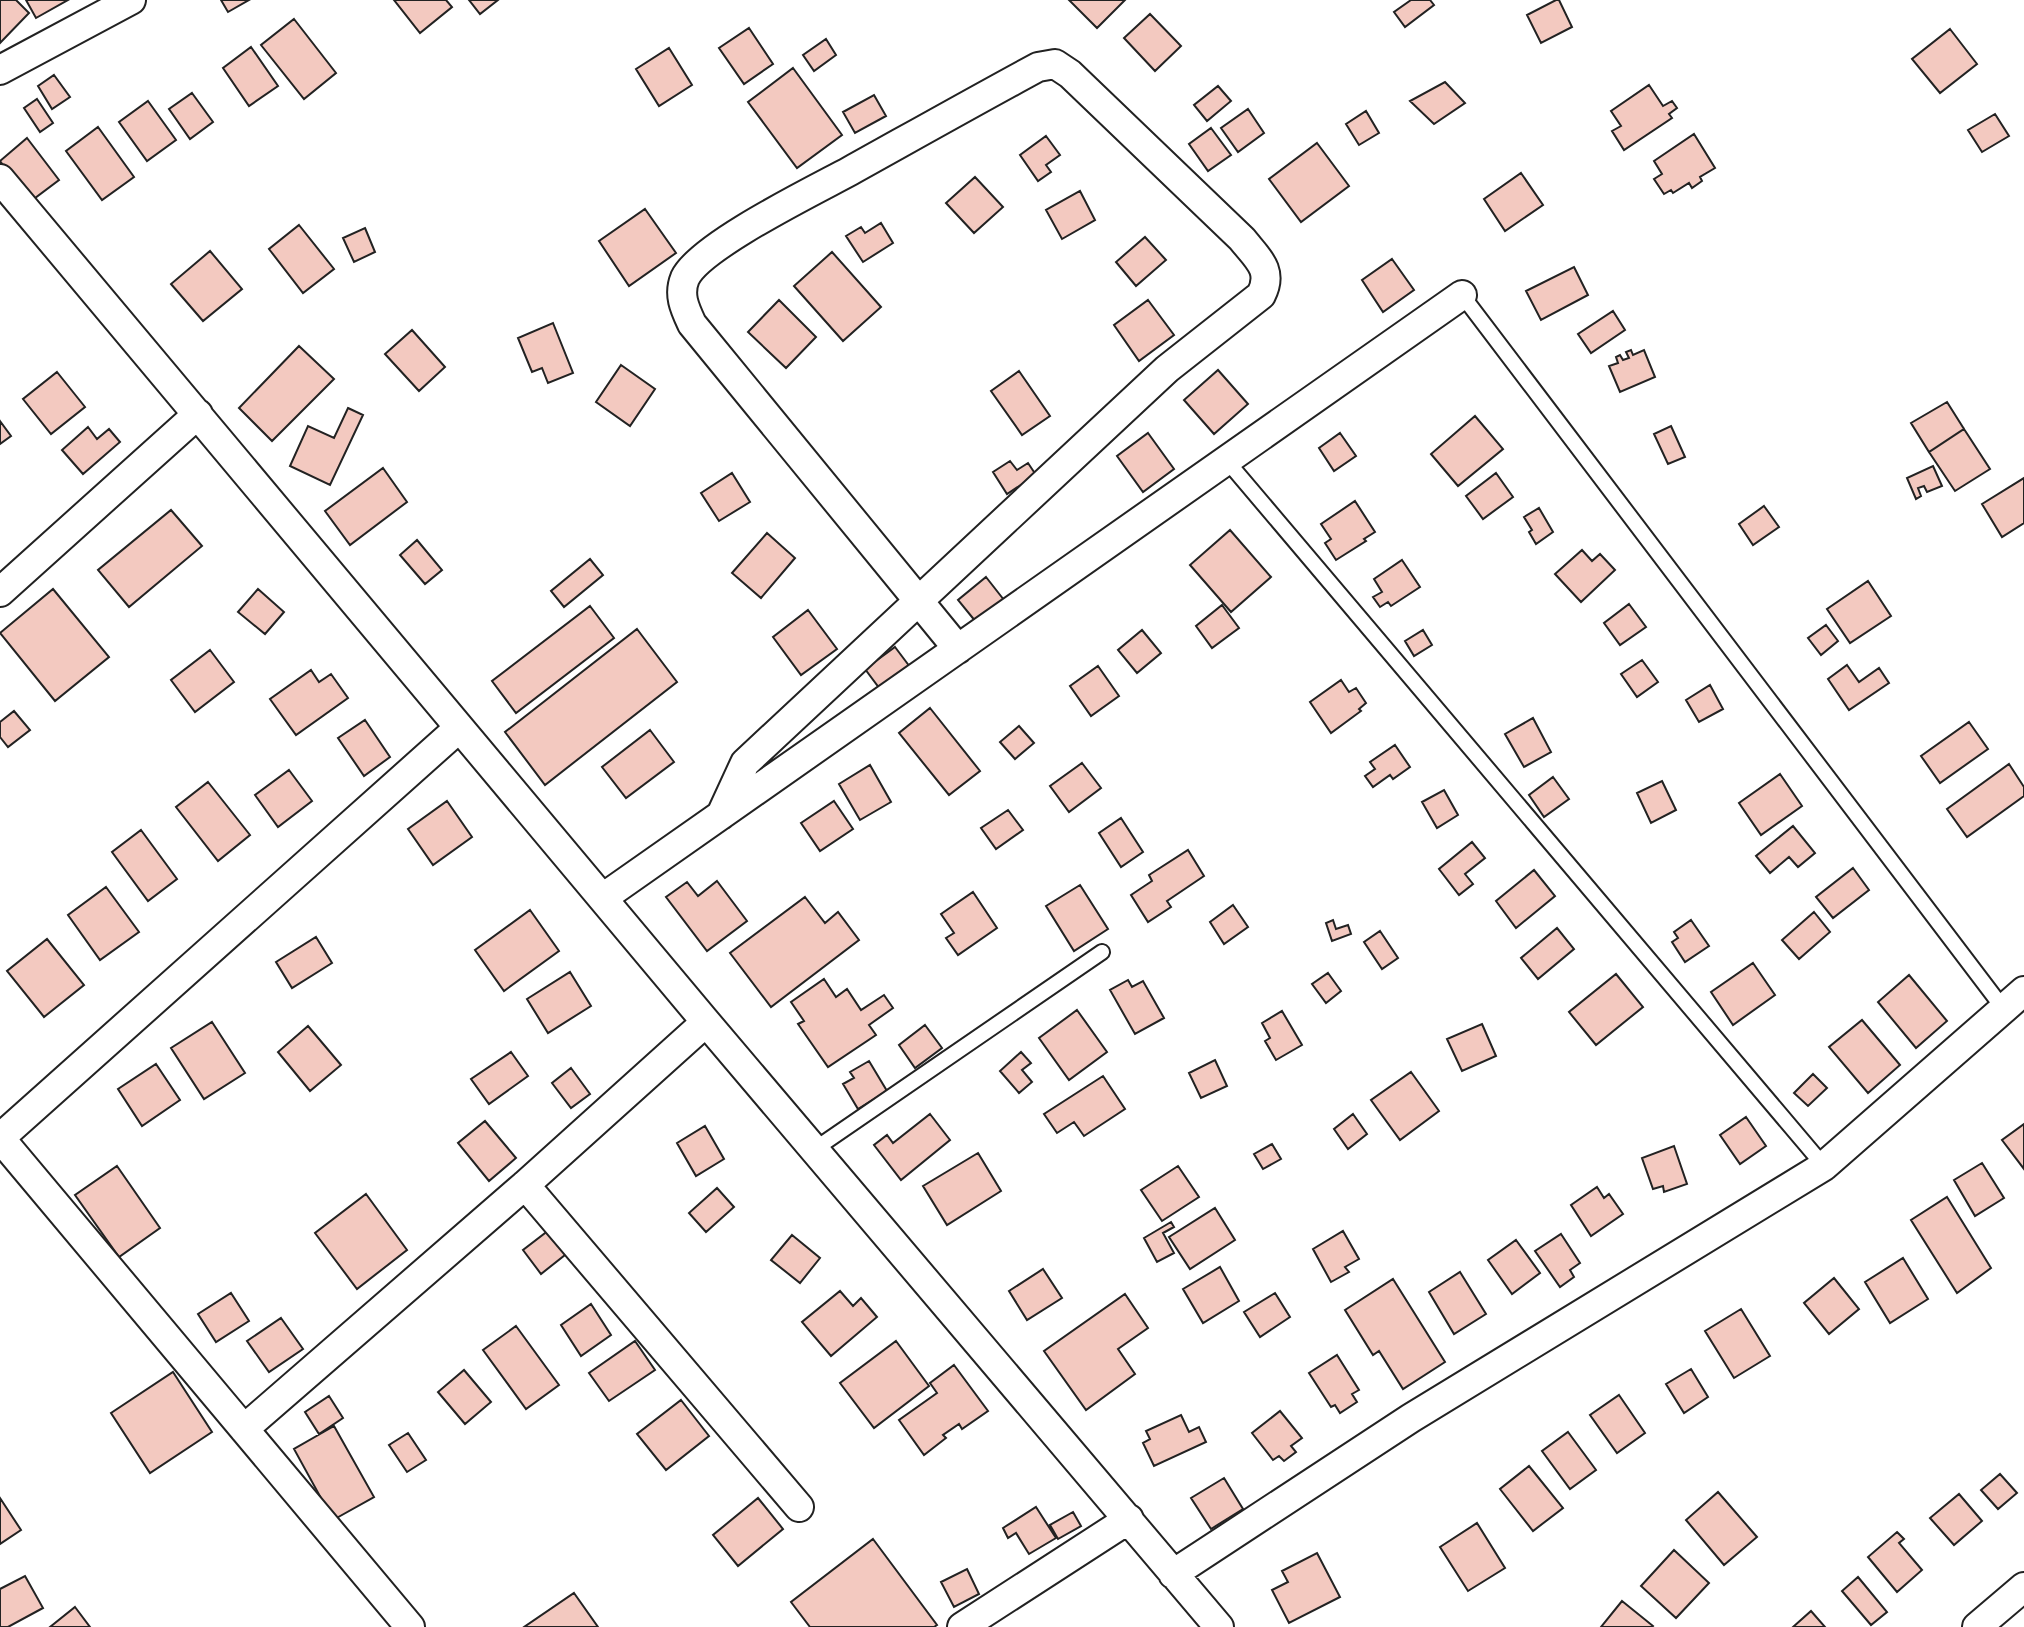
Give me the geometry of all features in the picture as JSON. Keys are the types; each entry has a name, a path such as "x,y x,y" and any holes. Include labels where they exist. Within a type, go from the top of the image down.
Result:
{"street":[{"path":"0,70 131,0"},
{"path":"721,815 745,763 919,600 1167,369 1261,295 1267,284 1265,269 1242,239 1070,74 1055,64 1038,66 741,232 694,266 686,277 682,290 683,302 692,324 919,600 958,649"},
{"path":"0,179 706,1022 1219,1627"},
{"path":"604,897 1462,295"},
{"path":"0,593 198,414"},
{"path":"410,1627 0,1138 459,728"},
{"path":"1173,1574 1411,1418 1824,1166 2013,1000"},
{"path":"244,1429 706,1022"},
{"path":"524,1185 799,1507"},
{"path":"962,1627 1129,1519"},
{"path":"1977,1627 2024,1587"}],"lane":[{"path":"1462,295 2013,1000"},
{"path":"1227,461 1824,1166"},
{"path":"815,1149 1102,952"}],"building":[{"path":"0,0 16,0 29,13 0,43"},
{"path":"26,0 68,0 36,18"},
{"path":"221,0 249,0 228,12"},
{"path":"394,0 446,0 452,7 420,33"},
{"path":"469,0 498,0 480,14"},
{"path":"1069,0 1125,0 1097,28"},
{"path":"1411,0 1430,0 1434,5 1405,27 1394,12"},
{"path":"1559,0 1572,27 1541,43 1527,15"},
{"path":"1150,14 1181,46 1155,71 1124,38"},
{"path":"294,19 336,73 304,99 261,45"},
{"path":"749,28 773,64 744,84 719,48"},
{"path":"1950,29 1977,64 1940,93 1912,59"},
{"path":"826,39 836,55 814,71 803,55"},
{"path":"251,47 278,86 249,106 223,68"},
{"path":"669,48 692,85 659,106 636,69"},
{"path":"793,68 842,135 797,168 748,102"},
{"path":"54,75 70,97 52,109 38,86"},
{"path":"1445,82 1465,103 1434,124 1410,101"},
{"path":"1649,85 1663,106 1672,101 1677,108 1669,114 1672,118 1624,150 1612,131 1621,126 1611,111"},
{"path":"1218,86 1231,101 1207,121 1194,105"},
{"path":"192,93 213,122 190,139 169,109"},
{"path":"874,95 886,116 855,133 843,112"},
{"path":"37,99 53,123 40,132 24,108"},
{"path":"148,101 176,140 147,161 119,122"},
{"path":"1248,109 1264,133 1238,152 1221,128"},
{"path":"1366,111 1379,133 1359,145 1346,124"},
{"path":"1995,114 2009,136 1982,152 1968,130"},
{"path":"98,127 134,177 102,200 66,151"},
{"path":"1211,128 1231,155 1208,171 1189,144"},
{"path":"1694,134 1715,168 1700,177 1702,181 1692,188 1689,183 1673,193 1671,190 1664,194 1654,179 1662,174 1654,161"},
{"path":"1046,136 1060,155 1046,165 1051,172 1038,181 1020,155"},
{"path":"27,138 59,180 31,201 0,161"},
{"path":"1317,143 1349,186 1301,222 1269,179"},
{"path":"1521,173 1543,205 1505,231 1484,199"},
{"path":"975,177 1003,207 974,233 946,203"},
{"path":"1080,191 1095,220 1062,239 1046,210"},
{"path":"645,209 676,253 629,286 599,241"},
{"path":"881,223 893,243 863,262 846,236 861,227 865,233"},
{"path":"299,225 334,269 303,293 269,249"},
{"path":"365,228 375,252 354,262 343,238"},
{"path":"1145,237 1166,260 1136,286 1116,262"},
{"path":"210,251 242,289 203,321 171,284"},
{"path":"832,252 881,307 843,341 794,286"},
{"path":"1392,259 1414,290 1383,312 1362,280"},
{"path":"1574,267 1588,295 1541,320 1526,291"},
{"path":"779,300 816,337 786,368 748,332"},
{"path":"1148,300 1174,335 1139,361 1114,325"},
{"path":"1613,311 1625,330 1591,353 1578,334"},
{"path":"553,323 573,373 548,383 542,368 532,372 518,338"},
{"path":"412,330 445,367 419,391 385,354"},
{"path":"299,346 334,379 272,441 239,408"},
{"path":"1631,350 1633,355 1644,350 1655,377 1620,392 1609,366 1618,363 1616,357 1620,355 1623,360 1629,358 1626,352"},
{"path":"621,365 655,389 630,426 596,402"},
{"path":"1218,370 1248,404 1214,434 1184,400"},
{"path":"1019,371 1050,416 1022,435 991,391"},
{"path":"57,372 85,407 51,434 23,399"},
{"path":"1947,402 1964,429 1929,452 1911,423"},
{"path":"348,408 363,415 330,485 290,466 308,426 334,438"},
{"path":"1475,416 1503,449 1458,486 1431,454"},
{"path":"0,421 11,436 0,444"},
{"path":"1671,426 1685,457 1668,464 1654,434"},
{"path":"88,427 97,439 109,429 120,442 83,474 62,450"},
{"path":"1964,429 1990,469 1955,491 1929,452"},
{"path":"1148,433 1174,469 1143,492 1117,456"},
{"path":"1340,433 1356,456 1334,471 1319,448"},
{"path":"1010,461 1017,470 1028,463 1036,475 1007,494 993,472"},
{"path":"1933,466 1942,486 1927,492 1924,486 1918,488 1921,496 1916,499 1907,478"},
{"path":"383,468 407,502 350,545 325,511"},
{"path":"732,473 750,502 719,521 701,493"},
{"path":"1496,473 1513,497 1483,519 1466,496"},
{"path":"2024,478 2024,523 2002,537 1982,504"},
{"path":"1355,501 1375,532 1336,560 1325,543 1331,539 1321,524"},
{"path":"1764,506 1779,527 1753,545 1739,524"},
{"path":"1539,508 1553,532 1536,544 1524,517"},
{"path":"171,510 202,546 129,607 98,570"},
{"path":"1230,530 1271,577 1231,612 1190,565"},
{"path":"767,533 795,558 761,598 732,573"},
{"path":"417,540 442,570 425,584 400,555"},
{"path":"1582,550 1592,561 1600,554 1615,570 1581,602 1555,574"},
{"path":"590,559 603,575 564,607 551,591"},
{"path":"1402,560 1420,587 1391,606 1388,602 1380,607 1373,597 1382,592 1374,579"},
{"path":"986,577 1004,600 976,622 958,600"},
{"path":"1868,581 1891,616 1850,643 1827,609"},
{"path":"53,589 109,657 55,701 0,633"},
{"path":"258,589 284,612 265,634 238,612"},
{"path":"1629,604 1646,627 1620,645 1604,623"},
{"path":"1222,605 1239,628 1212,648 1196,626"},
{"path":"590,606 614,638 516,713 492,681"},
{"path":"808,610 837,649 801,675 773,637"},
{"path":"1826,625 1838,641 1821,655 1808,638"},
{"path":"637,629 677,682 545,785 505,732"},
{"path":"1142,630 1161,653 1137,673 1118,650"},
{"path":"1423,630 1432,645 1414,656 1405,641"},
{"path":"895,647 910,667 880,689 865,669"},
{"path":"210,650 234,682 195,712 171,680"},
{"path":"1642,660 1658,682 1637,697 1621,674"},
{"path":"1847,665 1859,682 1879,668 1889,683 1849,710 1828,679"},
{"path":"1098,666 1119,696 1091,716 1070,686"},
{"path":"311,670 319,682 331,674 348,698 296,735 270,699"},
{"path":"1341,680 1349,692 1356,688 1366,703 1359,709 1361,711 1331,733 1310,702"},
{"path":"1710,685 1723,709 1699,722 1686,700"},
{"path":"930,708 980,771 949,795 899,733"},
{"path":"14,711 30,730 8,747 0,737 0,722"},
{"path":"1533,718 1551,752 1524,767 1505,734"},
{"path":"365,720 390,757 364,776 338,738"},
{"path":"1969,722 1988,749 1940,783 1921,756"},
{"path":"1019,726 1034,743 1015,759 1000,742"},
{"path":"650,730 674,762 626,798 602,767"},
{"path":"1395,745 1410,767 1393,779 1390,775 1373,787 1365,776 1375,769 1370,762"},
{"path":"1082,763 1101,788 1069,812 1050,786"},
{"path":"2009,764 2024,787 2024,796 1967,837 1947,809"},
{"path":"870,765 891,802 860,820 839,784"},
{"path":"289,770 312,801 278,827 255,795"},
{"path":"1780,774 1802,806 1761,835 1739,803"},
{"path":"1553,777 1569,799 1544,817 1529,795"},
{"path":"1662,781 1676,810 1651,823 1637,793"},
{"path":"208,782 250,835 218,861 176,807"},
{"path":"1444,790 1458,815 1437,828 1422,802"},
{"path":"447,801 472,837 433,865 408,829"},
{"path":"834,801 853,829 820,851 801,823"},
{"path":"1008,810 1023,830 996,849 981,828"},
{"path":"1121,818 1143,852 1121,867 1099,833"},
{"path":"1793,826 1815,853 1798,867 1789,857 1770,873 1756,856"},
{"path":"141,830 177,879 148,901 112,852"},
{"path":"1472,842 1485,858 1465,874 1473,884 1459,895 1439,869"},
{"path":"1188,850 1204,876 1167,901 1171,907 1148,922 1131,895 1152,881 1149,875"},
{"path":"1853,868 1869,890 1833,918 1816,897"},
{"path":"1534,870 1555,896 1516,928 1496,901"},
{"path":"717,881 747,921 707,951 666,897 687,882 698,896"},
{"path":"1080,885 1108,929 1074,951 1046,906"},
{"path":"106,887 139,932 100,960 68,915"},
{"path":"973,892 997,928 958,955 946,938 954,933 941,914"},
{"path":"805,897 825,923 838,912 859,940 771,1007 730,953"},
{"path":"1233,905 1248,927 1224,944 1210,922"},
{"path":"530,910 559,951 504,991 475,950"},
{"path":"1814,912 1830,932 1799,959 1782,940"},
{"path":"1333,920 1336,929 1348,925 1351,934 1332,941 1326,923"},
{"path":"1691,920 1709,946 1685,962 1672,942 1678,938 1674,932"},
{"path":"1557,928 1574,949 1538,979 1521,958"},
{"path":"1380,931 1398,958 1382,969 1364,942"},
{"path":"316,937 332,963 292,988 276,962"},
{"path":"47,939 84,985 44,1017 7,971"},
{"path":"1753,963 1775,995 1733,1025 1711,992"},
{"path":"570,972 591,1006 548,1033 527,999"},
{"path":"1328,973 1341,991 1326,1003 1312,984"},
{"path":"1616,974 1643,1007 1596,1045 1569,1012"},
{"path":"1909,975 1947,1021 1916,1048 1878,1002"},
{"path":"824,979 836,997 847,989 861,1010 884,995 893,1008 869,1025 876,1035 828,1067 798,1024 804,1021 791,1002"},
{"path":"1128,980 1132,987 1143,981 1164,1018 1135,1034 1110,990"},
{"path":"1077,1010 1107,1052 1069,1080 1039,1038"},
{"path":"1282,1011 1302,1045 1276,1060 1265,1041 1270,1038 1262,1023"},
{"path":"1862,1020 1900,1065 1868,1093 1829,1047"},
{"path":"212,1022 245,1073 204,1099 171,1048"},
{"path":"1482,1024 1496,1056 1462,1071 1447,1039"},
{"path":"925,1025 942,1048 915,1068 899,1045"},
{"path":"308,1026 341,1065 310,1091 278,1052"},
{"path":"511,1052 528,1076 489,1104 471,1079"},
{"path":"1021,1052 1031,1063 1022,1070 1032,1082 1019,1093 1000,1071"},
{"path":"1215,1060 1227,1086 1201,1098 1189,1073"},
{"path":"869,1061 887,1091 858,1109 843,1084 854,1078 850,1072"},
{"path":"156,1064 180,1100 142,1126 118,1089"},
{"path":"571,1068 590,1094 571,1108 552,1083"},
{"path":"1411,1072 1439,1111 1400,1140 1371,1100"},
{"path":"1813,1074 1827,1088 1808,1106 1794,1093"},
{"path":"1103,1076 1125,1109 1084,1136 1074,1122 1057,1133 1044,1114"},
{"path":"930,1114 950,1140 901,1180 874,1145 887,1135 893,1143"},
{"path":"1353,1114 1367,1134 1348,1149 1334,1129"},
{"path":"1746,1117 1766,1146 1740,1164 1720,1135"},
{"path":"485,1121 516,1158 489,1181 458,1143"},
{"path":"2024,1124 2024,1169 2002,1140"},
{"path":"705,1126 724,1159 696,1176 677,1143"},
{"path":"1272,1144 1281,1159 1263,1169 1254,1154"},
{"path":"1674,1146 1687,1184 1664,1192 1663,1186 1653,1189 1642,1158"},
{"path":"978,1153 1001,1191 947,1225 923,1186"},
{"path":"1982,1163 2004,1198 1975,1216 1954,1180"},
{"path":"117,1166 160,1228 119,1257 75,1195"},
{"path":"1178,1166 1199,1197 1162,1221 1141,1190"},
{"path":"1597,1187 1604,1198 1609,1194 1623,1214 1591,1236 1571,1205"},
{"path":"717,1188 734,1207 706,1232 689,1213"},
{"path":"366,1194 407,1250 357,1289 315,1233"},
{"path":"1947,1197 1991,1268 1957,1293 1911,1220"},
{"path":"1215,1208 1235,1240 1190,1269 1169,1237"},
{"path":"1171,1222 1174,1227 1163,1233 1174,1253 1157,1262 1144,1238"},
{"path":"553,1227 570,1251 541,1274 523,1250"},
{"path":"1343,1231 1359,1259 1345,1267 1349,1272 1331,1282 1313,1249"},
{"path":"1561,1234 1580,1263 1570,1270 1574,1277 1560,1287 1535,1251"},
{"path":"792,1235 820,1258 800,1283 771,1260"},
{"path":"1516,1240 1540,1273 1512,1294 1488,1260"},
{"path":"1903,1258 1928,1299 1890,1323 1865,1282"},
{"path":"1220,1267 1239,1301 1203,1323 1183,1289"},
{"path":"1043,1269 1062,1298 1027,1320 1009,1291"},
{"path":"1460,1272 1486,1314 1454,1334 1429,1292"},
{"path":"1834,1278 1859,1309 1829,1334 1804,1303"},
{"path":"1393,1279 1445,1362 1403,1389 1379,1351 1373,1355 1345,1310"},
{"path":"840,1291 853,1306 861,1298 877,1317 831,1356 802,1322"},
{"path":"231,1293 249,1321 216,1342 198,1314"},
{"path":"1275,1293 1290,1317 1260,1337 1244,1312"},
{"path":"1125,1294 1148,1328 1118,1349 1135,1374 1086,1410 1044,1351"},
{"path":"591,1304 611,1335 581,1356 561,1325"},
{"path":"1741,1309 1770,1356 1734,1378 1705,1331"},
{"path":"281,1318 303,1349 269,1372 247,1341"},
{"path":"516,1326 559,1385 526,1409 483,1350"},
{"path":"635,1341 655,1370 609,1401 589,1373"},
{"path":"896,1341 929,1386 874,1428 840,1383"},
{"path":"1337,1355 1359,1390 1352,1394 1357,1402 1340,1413 1335,1405 1331,1407 1309,1373"},
{"path":"954,1365 988,1411 962,1429 959,1424 943,1435 946,1438 924,1455 899,1420 937,1393 930,1383"},
{"path":"1691,1369 1708,1397 1684,1413 1666,1384"},
{"path":"464,1370 491,1402 465,1424 438,1392"},
{"path":"173,1372 212,1432 150,1473 111,1413"},
{"path":"1619,1395 1645,1433 1617,1453 1590,1415"},
{"path":"329,1396 343,1418 319,1434 305,1412"},
{"path":"681,1400 709,1436 666,1470 637,1434"},
{"path":"1280,1411 1302,1438 1291,1446 1296,1452 1284,1461 1279,1456 1273,1460 1252,1433"},
{"path":"1181,1415 1189,1432 1199,1427 1206,1442 1154,1466 1143,1443 1150,1439 1146,1431"},
{"path":"334,1426 374,1497 333,1520 294,1449"},
{"path":"1568,1432 1596,1470 1570,1489 1542,1451"},
{"path":"408,1433 426,1460 407,1472 389,1445"},
{"path":"1529,1466 1563,1508 1533,1531 1500,1489"},
{"path":"2000,1474 2017,1493 1998,1509 1981,1490"},
{"path":"1224,1478 1243,1509 1211,1529 1191,1498"},
{"path":"1718,1492 1757,1537 1724,1565 1686,1520"},
{"path":"1959,1494 1982,1521 1954,1545 1930,1518"},
{"path":"0,1498 21,1530 0,1544"},
{"path":"758,1498 783,1529 738,1566 713,1535"},
{"path":"1036,1507 1056,1538 1029,1554 1016,1533 1008,1538 1003,1528"},
{"path":"1073,1512 1081,1526 1058,1539 1050,1525"},
{"path":"1477,1523 1505,1568 1468,1591 1440,1547"},
{"path":"1897,1532 1904,1539 1899,1543 1922,1570 1897,1592 1868,1557"},
{"path":"873,1539 937,1625 810,1627 791,1602"},
{"path":"1674,1550 1709,1583 1676,1618 1641,1586"},
{"path":"1317,1553 1340,1597 1289,1623 1272,1590 1288,1582 1282,1571"},
{"path":"967,1569 979,1594 954,1607 941,1582"},
{"path":"25,1576 43,1608 8,1627 0,1627 0,1589"},
{"path":"1858,1577 1887,1612 1871,1625 1842,1591"},
{"path":"574,1593 598,1627 524,1627"},
{"path":"1622,1601 1653,1626 1601,1627"},
{"path":"75,1607 90,1627 50,1627"},
{"path":"1811,1611 1825,1627 1793,1627"}]}
